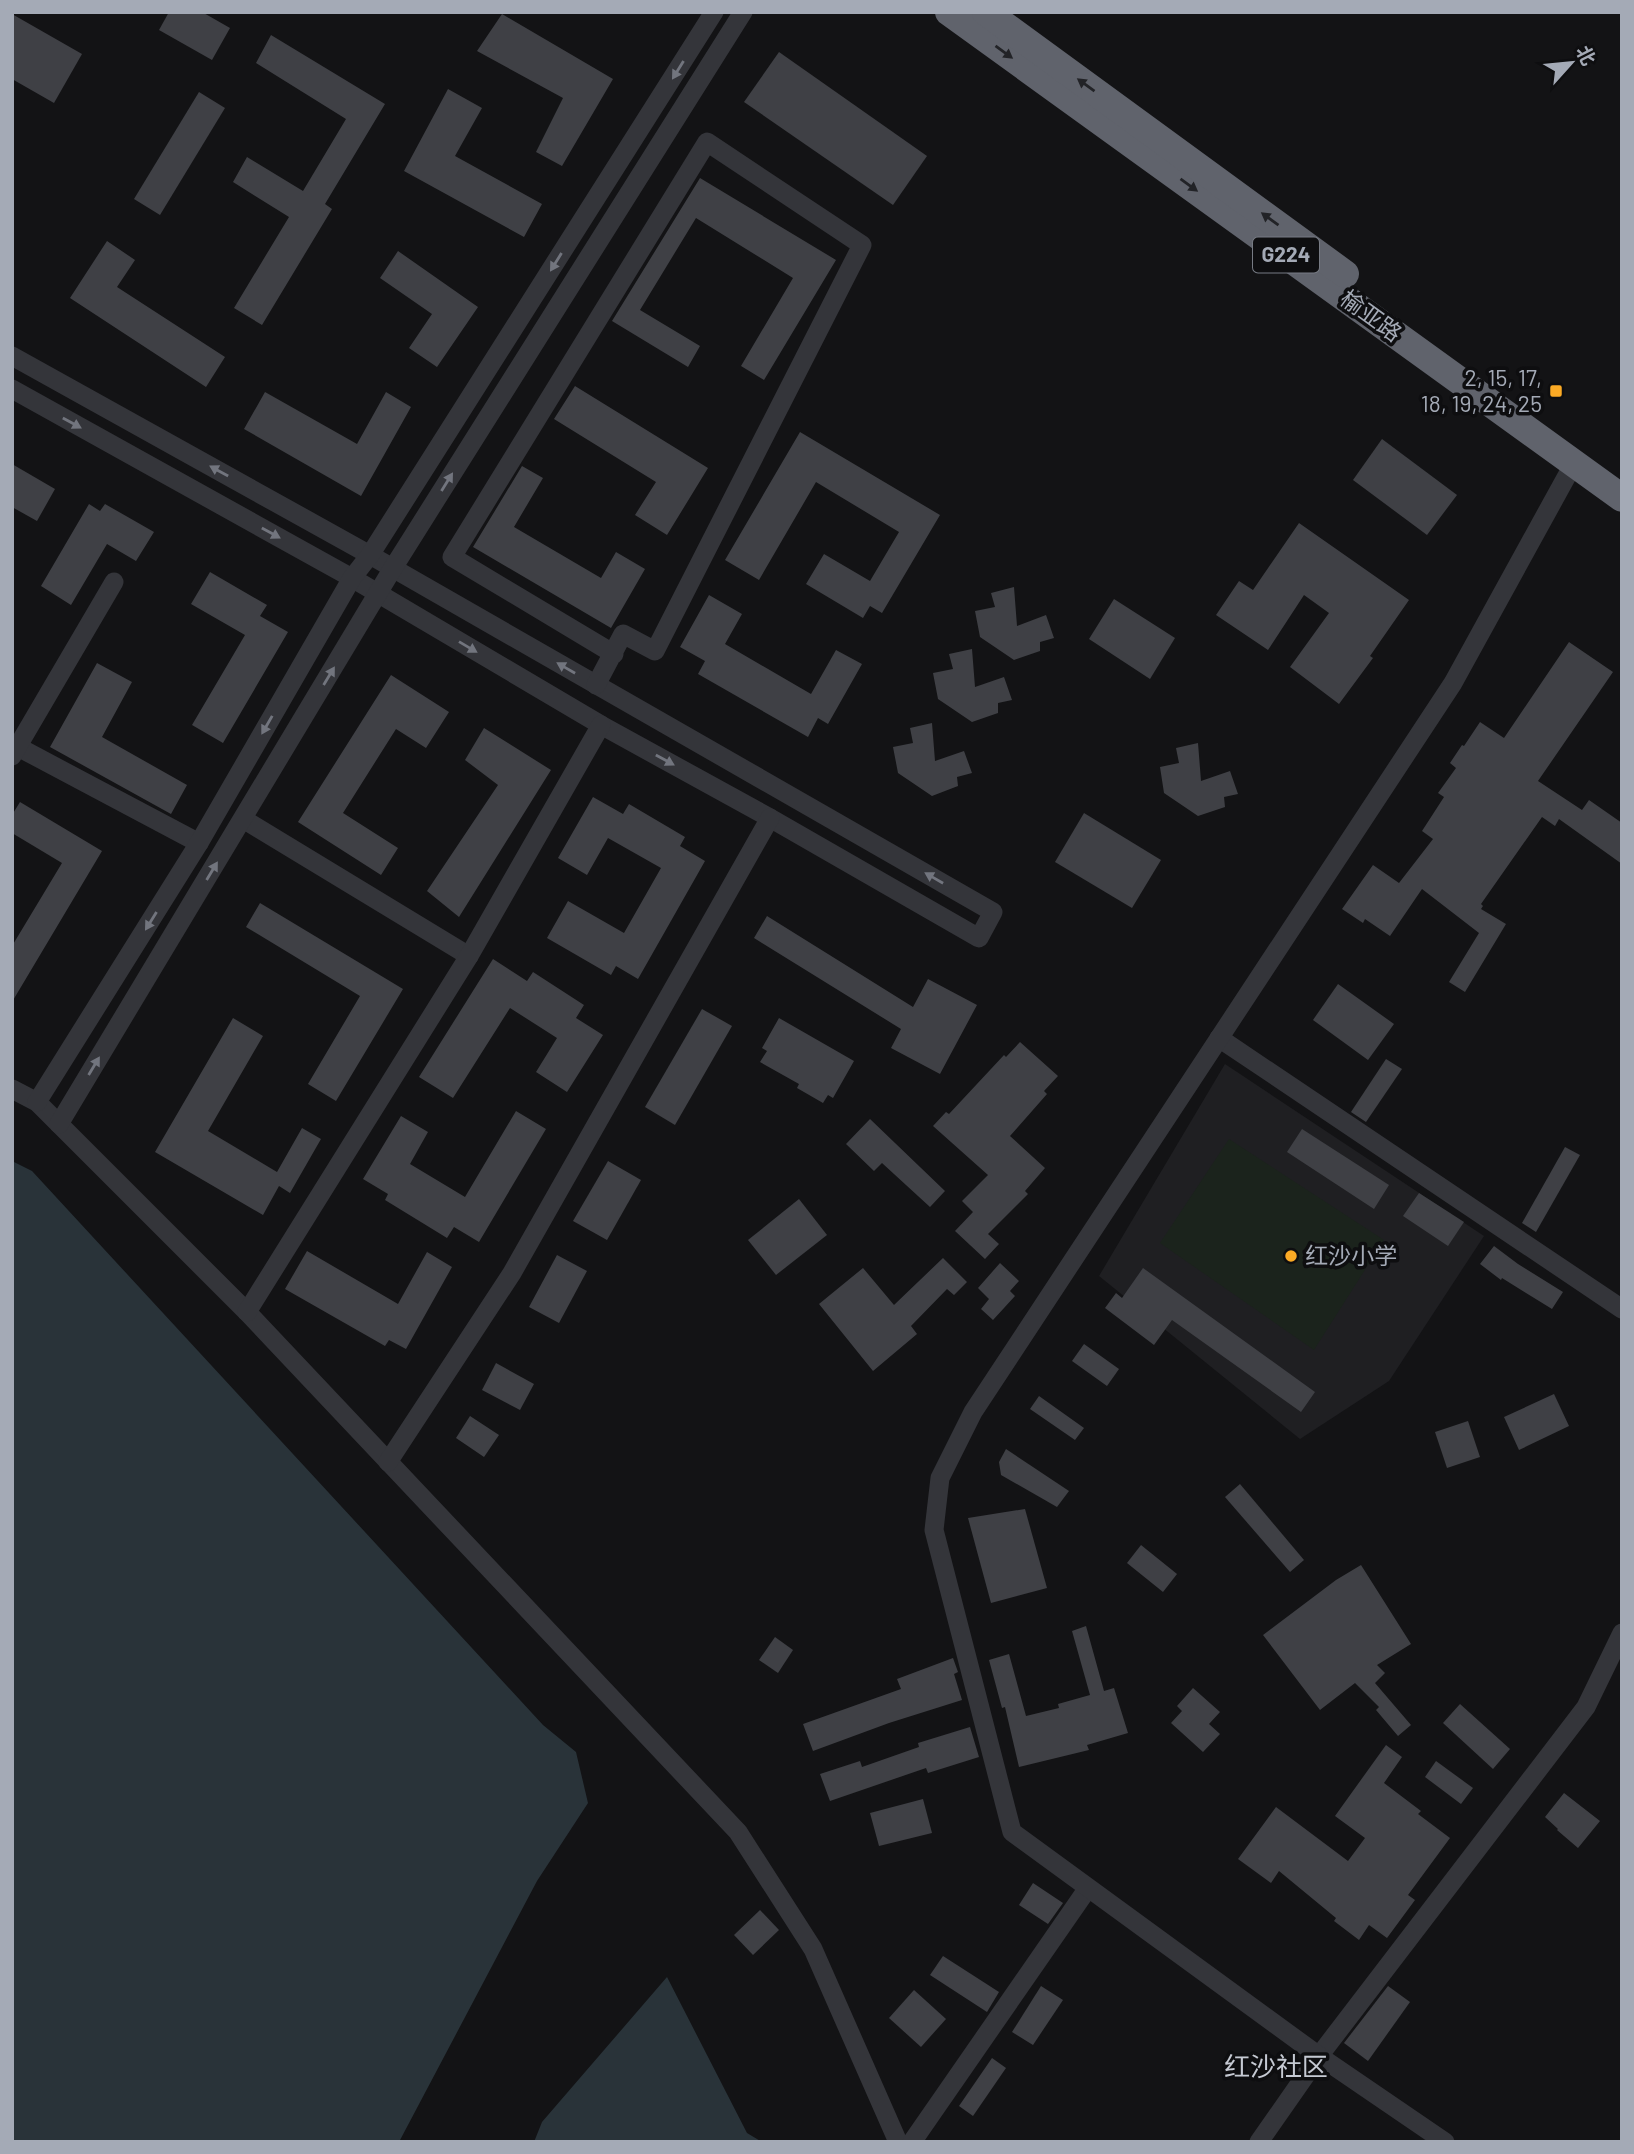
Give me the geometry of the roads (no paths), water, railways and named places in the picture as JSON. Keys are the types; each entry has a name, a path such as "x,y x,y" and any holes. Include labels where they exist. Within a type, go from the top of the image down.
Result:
{"highway":[{"name":"榆亚路","path":"949,12 1622,498"},
{"name":"榆亚路","path":"986,12 1622,476"}],"street":[{"path":"37,1102 199,843 352,579 370,555 714,12"},
{"path":"59,1124 393,568 743,12"},
{"path":"596,685 614,654 623,634 655,651 862,245 707,142 452,556 614,654"},
{"path":"12,356 393,568 993,912 979,938 601,725 378,593 12,389"},
{"path":"1445,2142 1319,2056 1012,1832 934,1530 940,1478 973,1412 1453,683 1574,463"},
{"path":"114,582 15,752 199,843"},
{"path":"247,1312 469,956 601,725"},
{"path":"388,1462 533,1238 770,818"},
{"path":"243,819 469,956"},
{"path":"1219,1038 1622,1309"},
{"path":"12,1089 37,1102 247,1312 738,1832 813,1949 898,2142"},
{"path":"1259,2142 1319,2056 1586,1707 1622,1633"},
{"path":"912,2142 1088,1888"}],"place":[{"name":"2, 15, 17, 18, 19, 24, 25","path":"1556,391"},
{"name":"红沙小学","path":"1291,1256"}],"district":[{"name":"红沙社区","path":"1276,2067"}]}
